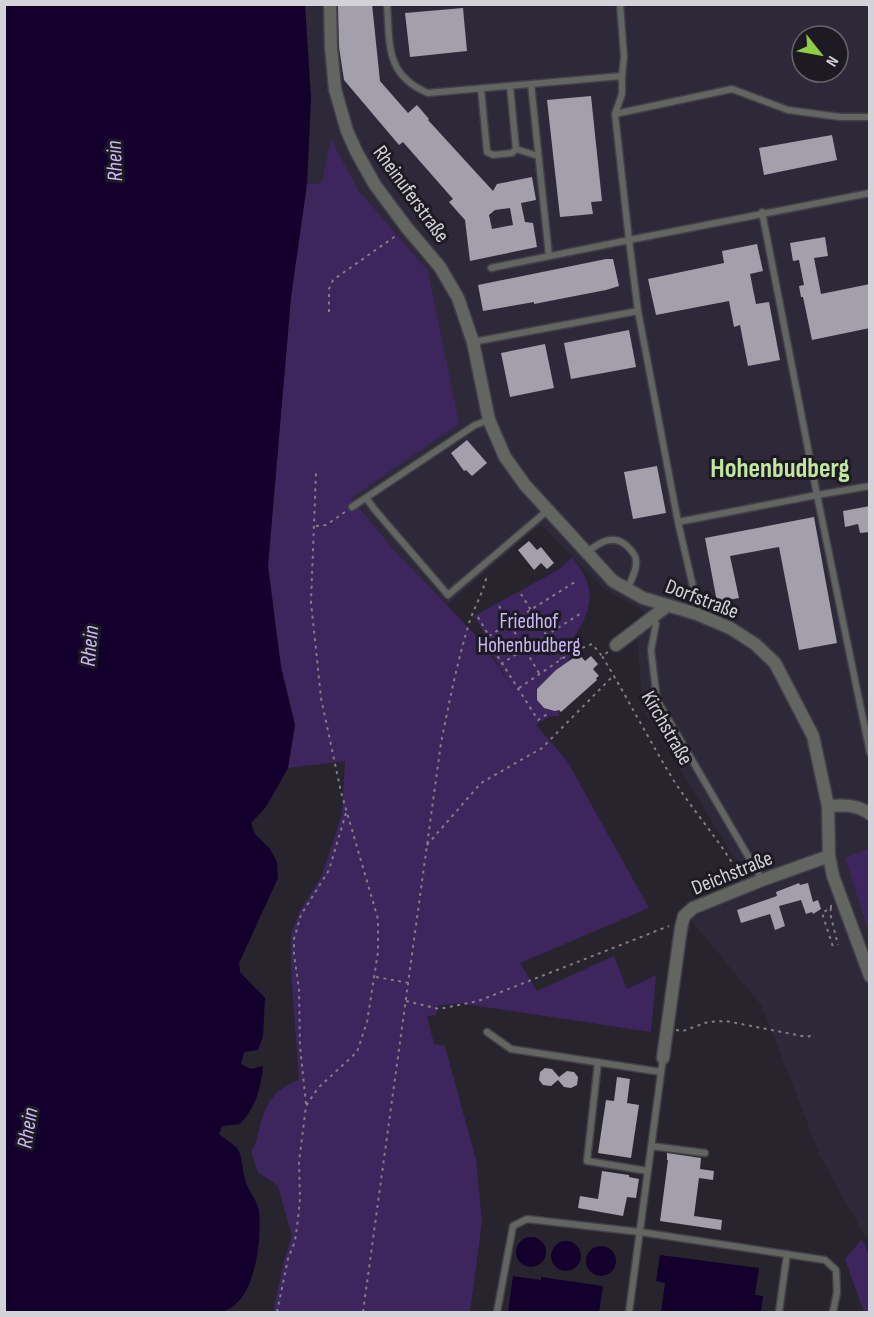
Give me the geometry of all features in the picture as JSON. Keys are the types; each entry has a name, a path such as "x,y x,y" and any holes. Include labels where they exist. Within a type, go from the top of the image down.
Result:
{"street":[{"name":"Rheinuferstraße","path":"330,4 335,89 347,131 366,170 407,228 440,267 458,298 478,365"},
{"name":"Dorfstraße","path":"478,365 489,420 506,457 525,485 613,581 643,598 697,614 730,628 754,644 775,663 813,736 828,806 829,856 840,898 870,976"},
{"path":"616,645 667,606"},
{"path":"828,806 844,805 861,808 870,814"},
{"name":"Deichstraße","path":"681,928 684,916 693,908 829,856"},
{"path":"663,1058 681,928"}],"lane":[{"path":"387,4 391,53 398,72 413,87 428,93 622,76"},
{"path":"620,4 624,57 622,94 615,114 629,240 638,311 678,522 694,591"},
{"path":"531,84 549,256"},
{"path":"510,86 516,149"},
{"path":"481,89 487,152 493,155 512,153 516,149"},
{"path":"615,114 732,89 788,110 840,117 870,117"},
{"path":"516,149 538,156"},
{"path":"491,268 762,212 870,193"},
{"path":"762,212 870,753"},
{"path":"473,342 638,311"},
{"path":"352,507 475,425 489,420"},
{"path":"678,522 870,486"},
{"path":"366,498 448,595 548,510"},
{"path":"587,553 598,543 616,539 622,541 635,555 637,563 626,589"},
{"path":"652,618 656,624 651,650 657,700 762,880"},
{"path":"487,1032 511,1049 661,1072"},
{"path":"629,1312 663,1058"},
{"path":"598,1062 587,1161 648,1171"},
{"path":"651,1146 705,1153"},
{"path":"497,1312 513,1226 527,1219 640,1232 825,1260 836,1270 837,1292 833,1312"},
{"path":"779,1312 787,1254"}],"path":[{"path":"328,312 333,280 407,228"},
{"path":"306,1107 318,1088 357,1052 367,1022 375,977 378,920 347,811 321,698 311,602 316,472"},
{"path":"315,526 327,525 352,507"},
{"path":"363,1312 441,743 459,659 470,619 486,579 479,569"},
{"path":"489,636 578,580"},
{"path":"522,594 561,659"},
{"path":"498,606 540,674"},
{"path":"501,664 583,612"},
{"path":"478,617 501,664 538,720 549,713"},
{"path":"518,689 572,652 592,644 602,656 616,645"},
{"name":"Kirchstraße","path":"602,656 675,781 729,856 745,887"},
{"path":"427,845 481,783 542,748 614,675"},
{"path":"277,1312 298,1219 299,1162 306,1107 300,1046 299,989 294,954 297,926 329,870 347,811"},
{"path":"838,945 830,913 831,904 840,898"},
{"path":"831,908 822,913 833,946"},
{"path":"406,1001 439,1009 478,1001 653,932 671,926 681,928"},
{"path":"375,977 409,982"},
{"path":"668,1029 683,1031 708,1022 726,1021 807,1037 812,1035"}],"shaded area":[{"path":"305,5 869,5 869,1236 865,1236 821,1158 762,1006 690,919 754,890 643,709 637,639 647,614 603,588 542,525 444,608 313,524 322,183 307,184 311,98"}],"green space":[{"name":"Friedhof Hohenbudberg","path":"331,139 358,190 428,271 459,424 351,498 392,548 483,643 516,694 482,637 485,634 474,616 558,570 572,557 581,569 587,581 589,602 582,624 568,647 574,654 568,659 571,661 549,680 547,678 548,681 536,691 540,703 551,708 551,711 552,708 559,709 559,716 550,716 536,725 567,761 649,908 520,963 537,991 614,956 627,989 656,975 651,1032 459,1003 437,1006 436,1015 427,1016 434,1044 445,1046 476,1160 482,1222 470,1312 273,1312 292,1236 278,1186 258,1172 251,1151 272,1098 283,1088 299,1080 291,970 291,934 300,911 322,875 342,814 345,761 288,768 295,725 281,667 268,566 291,297 307,184 322,183"},
{"path":"870,848 869,932 845,858"},
{"path":"862,1239 869,1255 869,1312 864,1312 845,1259"}],"water":[{"name":"Rhein","path":"5,4 305,5 311,98 307,184 291,297 268,566 281,667 295,725 288,768 266,807 251,823 255,834 270,849 277,862 278,878 239,963 240,972 265,998 263,1036 258,1050 244,1052 241,1064 251,1069 263,1066 259,1090 250,1111 240,1124 222,1126 219,1134 239,1152 246,1183 259,1208 260,1224 257,1255 249,1285 242,1298 233,1307 221,1312 5,1312"},
{"path":"531,1237 542,1241 546,1252 542,1263 531,1267 520,1263 516,1252 520,1241"},
{"path":"566,1241 577,1245 581,1256 577,1267 566,1271 555,1267 551,1256 555,1245"},
{"path":"601,1246 612,1250 616,1261 612,1272 601,1276 590,1272 586,1261 590,1250"},
{"path":"660,1255 759,1268 755,1295 763,1296 761,1312 661,1312 665,1283 656,1281"},
{"path":"513,1276 541,1280 541,1277 603,1286 599,1312 508,1312"}],"building":[{"path":"338,4 372,4 380,81 408,113 417,105 493,191 497,184 532,177 536,200 521,203 525,222 533,223 537,247 470,261 465,220 449,202 453,199 403,142 399,145 344,80 339,47","holes":["510,208 513,225 492,229 489,215 495,210"]},
{"path":"463,8 467,51 410,57 405,13"},
{"path":"591,96 602,201 591,202 593,214 560,217 547,100"},
{"path":"832,135 837,160 764,175 759,148"},
{"path":"825,237 828,256 814,258 821,294 870,284 870,328 812,340 799,286 804,285 799,260 793,261 790,243"},
{"path":"757,244 763,271 750,274 756,304 769,302 780,360 748,366 740,325 734,327 729,301 656,315 648,279 724,263 722,251"},
{"path":"613,259 619,286 534,304 534,302 483,311 478,285"},
{"path":"629,330 636,367 571,379 564,343"},
{"path":"545,344 554,388 510,397 501,353"},
{"path":"467,440 487,463 472,476 466,470 464,471 451,453"},
{"path":"657,466 666,513 633,519 624,472"},
{"path":"870,506 870,532 860,533 858,524 845,527 843,511"},
{"path":"814,517 837,643 799,650 779,547 730,556 739,598 717,602 705,538"},
{"path":"529,541 537,550 541,547 554,563 547,569 541,563 534,570 518,550"},
{"path":"579,654 585,661 591,656 598,664 593,669 599,676 597,680 561,712 544,708 537,700 537,689 556,670"},
{"path":"799,883 800,885 808,883 813,902 818,900 821,909 813,914 812,912 806,914 801,900 779,906 785,926 775,930 770,914 741,923 737,910 777,896 776,892"},
{"path":"545,1068 552,1069 559,1077 567,1071 574,1072 578,1077 577,1085 571,1088 564,1087 558,1080 551,1086 543,1085 539,1080 540,1072"},
{"path":"617,1077 630,1079 627,1103 639,1105 631,1158 598,1153 606,1100 614,1101"},
{"path":"667,1153 701,1158 700,1169 714,1171 713,1180 699,1178 694,1216 722,1220 721,1230 660,1221"},
{"path":"602,1171 639,1179 636,1198 627,1197 623,1216 578,1208 580,1196 598,1199"}],"railway":[{"path":"868,4 870,8"}],"district":[{"name":"Hohenbudberg","path":"780,469"}]}
